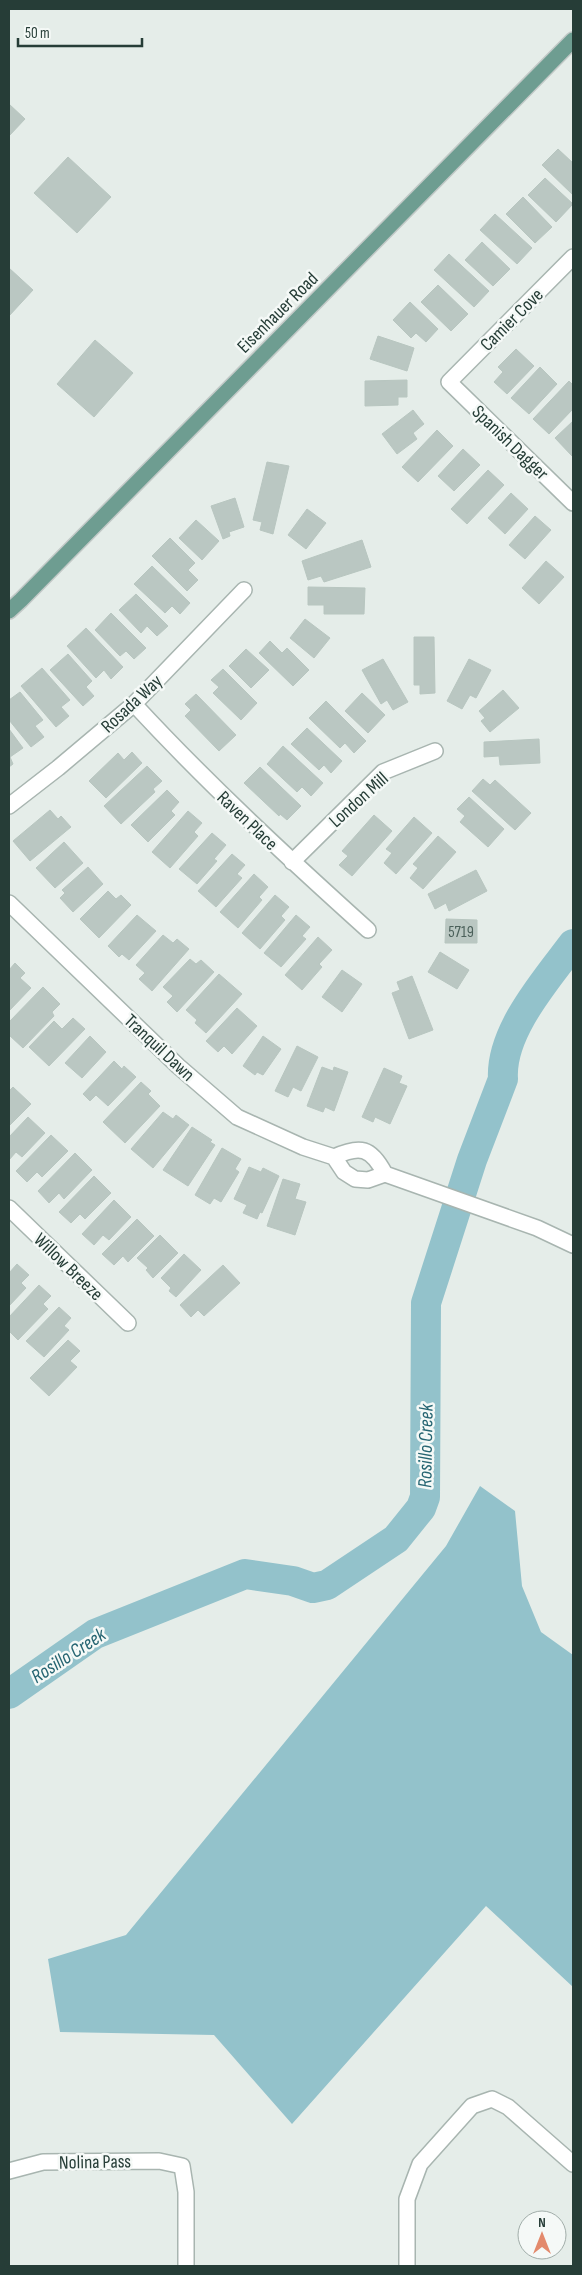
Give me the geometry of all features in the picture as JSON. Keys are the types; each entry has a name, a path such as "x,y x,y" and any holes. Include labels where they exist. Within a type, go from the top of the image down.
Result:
{"main road":[{"name":"Eisenhauer Road","path":"9,610 573,40"}],"street":[{"name":"Camier Cove","path":"449,382 573,257"},
{"name":"Spanish Dagger","path":"449,382 573,503"},
{"name":"Rosada Way","path":"9,806 58,768 134,704 244,590"},
{"name":"Raven Place","path":"134,704 184,758 292,862 368,930"},
{"name":"London Mill","path":"292,862 383,772 435,751"},
{"name":"Tranquil Dawn","path":"9,903 178,1066 238,1117 303,1147 334,1157"},
{"path":"385,1174 375,1157 364,1150 351,1150 334,1157 344,1172 355,1179 368,1180 385,1174 537,1228 573,1245"},
{"name":"Willow Breeze","path":"9,1208 128,1323"},
{"path":"407,2266 407,2199 420,2164 472,2106 492,2099 508,2108 573,2164"},
{"name":"Nolina Pass","path":"9,2171 42,2162 159,2161 182,2166 186,2192 186,2266"}],"water":[{"path":"480,1486 515,1511 522,1586 541,1632 573,1655 573,1987 486,1906 292,2124 214,2035 60,2032 48,1959 126,1935 446,1546"}],"building":[{"path":"9,104 25,119 9,136"},
{"path":"558,149 573,163 573,195 542,165"},
{"path":"68,157 111,197 77,233 34,193"},
{"path":"545,178 573,204 556,222 528,195"},
{"path":"523,197 552,227 535,243 506,214"},
{"path":"495,214 532,248 517,264 480,230"},
{"path":"482,242 510,269 493,286 465,260"},
{"path":"449,254 489,291 474,307 434,270"},
{"path":"9,268 33,290 9,316"},
{"path":"438,285 468,314 451,331 421,302"},
{"path":"410,302 438,329 426,342 416,333 411,338 393,320"},
{"path":"378,336 414,348 407,371 370,359"},
{"path":"95,340 133,373 94,417 57,384"},
{"path":"516,349 534,366 507,394 494,382 503,372 498,367"},
{"path":"540,367 557,384 529,414 511,398"},
{"path":"407,380 407,397 398,397 398,405 365,406 365,381"},
{"path":"569,381 573,385 573,409 549,434 533,419"},
{"path":"413,410 424,424 413,433 417,439 397,454 382,434"},
{"path":"573,421 573,454 572,456 555,438"},
{"path":"437,430 453,446 418,482 402,467"},
{"path":"463,449 480,465 454,491 438,476"},
{"path":"267,462 289,466 273,534 260,530 262,522 253,520"},
{"path":"488,470 504,485 467,524 451,509"},
{"path":"511,493 528,509 505,534 488,518"},
{"path":"235,498 244,527 229,532 230,536 223,539 211,506"},
{"path":"307,509 326,523 306,549 288,535"},
{"path":"535,516 551,530 525,559 509,545"},
{"path":"196,520 219,541 202,560 179,538"},
{"path":"170,538 195,563 188,570 198,580 187,591 152,556"},
{"path":"362,540 371,567 324,582 321,576 308,580 302,561"},
{"path":"546,561 564,577 539,604 522,588"},
{"path":"152,566 190,603 180,614 172,606 165,613 134,584"},
{"path":"308,587 365,588 364,614 324,614 324,605 308,605"},
{"path":"136,594 168,626 157,636 147,626 141,633 119,610"},
{"path":"111,613 146,648 134,659 126,651 120,656 95,630"},
{"path":"305,619 330,638 314,658 290,638"},
{"path":"86,628 123,667 111,679 104,670 96,678 67,646"},
{"path":"414,637 434,637 435,693 420,694 420,685 414,685"},
{"path":"270,641 282,653 287,648 309,670 293,686 259,653"},
{"path":"246,649 269,670 251,688 229,666"},
{"path":"68,654 92,681 86,687 94,696 83,706 50,670"},
{"path":"383,659 408,702 393,710 387,700 381,704 362,670"},
{"path":"469,659 491,670 476,698 470,695 462,709 447,701"},
{"path":"42,668 70,700 61,707 69,716 56,727 21,686"},
{"path":"223,669 257,703 241,720 213,693 219,687 211,680"},
{"path":"503,690 519,708 490,732 481,721 485,718 479,711"},
{"path":"20,692 43,720 35,726 44,737 31,747 9,720 9,700"},
{"path":"362,693 385,715 368,733 345,711"},
{"path":"196,694 236,735 219,751 185,716 191,710 185,704"},
{"path":"326,701 366,741 354,753 345,743 340,748 309,718"},
{"path":"307,728 342,761 331,773 324,765 319,770 291,744"},
{"path":"9,729 23,748 10,757 13,764 9,767"},
{"path":"539,739 540,763 500,765 499,756 484,757 484,742"},
{"path":"283,746 323,783 311,796 302,787 297,792 267,764"},
{"path":"132,752 142,763 106,798 89,781 118,753 124,760"},
{"path":"147,766 162,781 153,789 155,792 121,824 104,806"},
{"path":"260,767 301,806 287,820 280,814 279,816 244,783"},
{"path":"483,779 490,785 495,780 531,813 515,830 472,791"},
{"path":"167,790 179,802 171,811 175,815 148,842 131,825"},
{"path":"469,797 504,829 488,847 460,822 465,816 457,809"},
{"path":"50,810 58,819 61,816 71,827 30,861 13,841"},
{"path":"188,811 202,823 194,832 198,836 170,868 152,852"},
{"path":"374,815 392,831 352,876 339,865 348,856 342,851"},
{"path":"414,817 432,833 396,874 384,863 392,853 386,849"},
{"path":"212,833 226,845 214,859 217,861 197,884 179,869"},
{"path":"438,836 456,852 423,889 410,878 418,868 413,864"},
{"path":"64,842 83,863 55,888 36,868"},
{"path":"232,854 245,865 237,874 242,878 216,907 198,891"},
{"path":"88,867 103,884 73,912 60,898 65,893 62,890"},
{"path":"476,870 487,891 449,911 446,903 435,909 428,894"},
{"path":"254,874 268,887 259,897 262,900 238,928 220,912"},
{"path":"108,891 116,899 121,895 131,905 99,938 80,919"},
{"path":"275,895 289,907 281,916 285,920 260,949 242,933"},
{"path":"137,915 156,931 129,960 122,954 119,957 108,946"},
{"path":"296,915 310,927 302,936 306,939 281,967 264,953"},
{"path":"446,919 477,920 477,943 445,943"},
{"path":"163,935 173,943 177,939 189,949 152,991 139,979 145,973 136,965"},
{"path":"318,937 332,950 319,964 322,967 302,990 285,975"},
{"path":"440,952 469,970 457,989 428,972"},
{"path":"190,959 196,964 201,960 214,972 177,1012 167,1002 173,996 163,987"},
{"path":"15,963 25,973 20,978 31,988 9,1011 9,970"},
{"path":"342,970 362,984 342,1012 322,997"},
{"path":"219,974 242,994 206,1033 195,1023 197,1020 186,1010"},
{"path":"412,976 433,1030 409,1039 392,993 400,990 397,982"},
{"path":"43,987 60,1004 52,1012 54,1016 23,1048 9,1035 9,1022"},
{"path":"237,1008 257,1026 232,1054 224,1046 218,1052 206,1041"},
{"path":"73,1018 85,1029 49,1066 29,1047 54,1021 62,1029"},
{"path":"90,1036 106,1052 82,1078 65,1063"},
{"path":"263,1036 281,1049 263,1075 257,1072 255,1075 243,1066"},
{"path":"297,1046 318,1057 301,1091 293,1087 288,1097 275,1091"},
{"path":"114,1061 122,1069 124,1066 136,1077 108,1106 96,1095 90,1101 83,1094"},
{"path":"322,1067 333,1071 334,1067 348,1072 334,1111 325,1107 323,1112 307,1106"},
{"path":"384,1068 402,1076 399,1083 407,1086 390,1124 375,1117 373,1122 362,1117"},
{"path":"141,1082 151,1091 148,1094 160,1106 125,1143 103,1122"},
{"path":"13,1087 31,1104 9,1126 9,1091"},
{"path":"163,1112 173,1119 176,1115 189,1125 153,1168 131,1149"},
{"path":"28,1117 45,1133 22,1157 16,1152 9,1160 9,1137"},
{"path":"192,1127 212,1140 210,1142 215,1145 188,1186 163,1170"},
{"path":"51,1135 68,1151 42,1177 37,1172 27,1182 16,1171"},
{"path":"222,1148 241,1159 235,1169 239,1172 221,1202 214,1198 210,1204 195,1195"},
{"path":"75,1153 92,1170 64,1199 59,1193 49,1203 38,1191"},
{"path":"249,1167 261,1172 263,1168 279,1176 262,1213 260,1212 257,1219 243,1213 247,1205 234,1199"},
{"path":"94,1176 111,1193 85,1219 80,1214 71,1223 59,1212"},
{"path":"283,1179 300,1184 295,1199 306,1202 295,1235 267,1226"},
{"path":"114,1200 131,1217 109,1240 103,1235 94,1245 82,1234"},
{"path":"137,1219 154,1236 128,1262 123,1256 114,1265 102,1254"},
{"path":"160,1235 178,1253 153,1278 146,1270 148,1268 137,1258"},
{"path":"184,1254 201,1270 176,1297 169,1291 171,1288 161,1278"},
{"path":"17,1264 29,1275 21,1283 26,1288 9,1306 9,1273"},
{"path":"223,1265 240,1283 204,1316 198,1310 191,1317 180,1305"},
{"path":"39,1285 51,1296 43,1304 48,1309 18,1340 9,1331 9,1317"},
{"path":"59,1307 71,1318 64,1326 69,1330 44,1357 26,1341"},
{"path":"68,1340 80,1351 70,1361 77,1367 49,1396 30,1378"}],"waterway":[{"name":"Rosillo Creek","path":"9,1694 95,1634 245,1574 293,1581 313,1588 327,1585 396,1539 421,1508 425,1497 426,1303 472,1160 503,1079 504,1061 509,1043 527,1007 573,944"}]}
